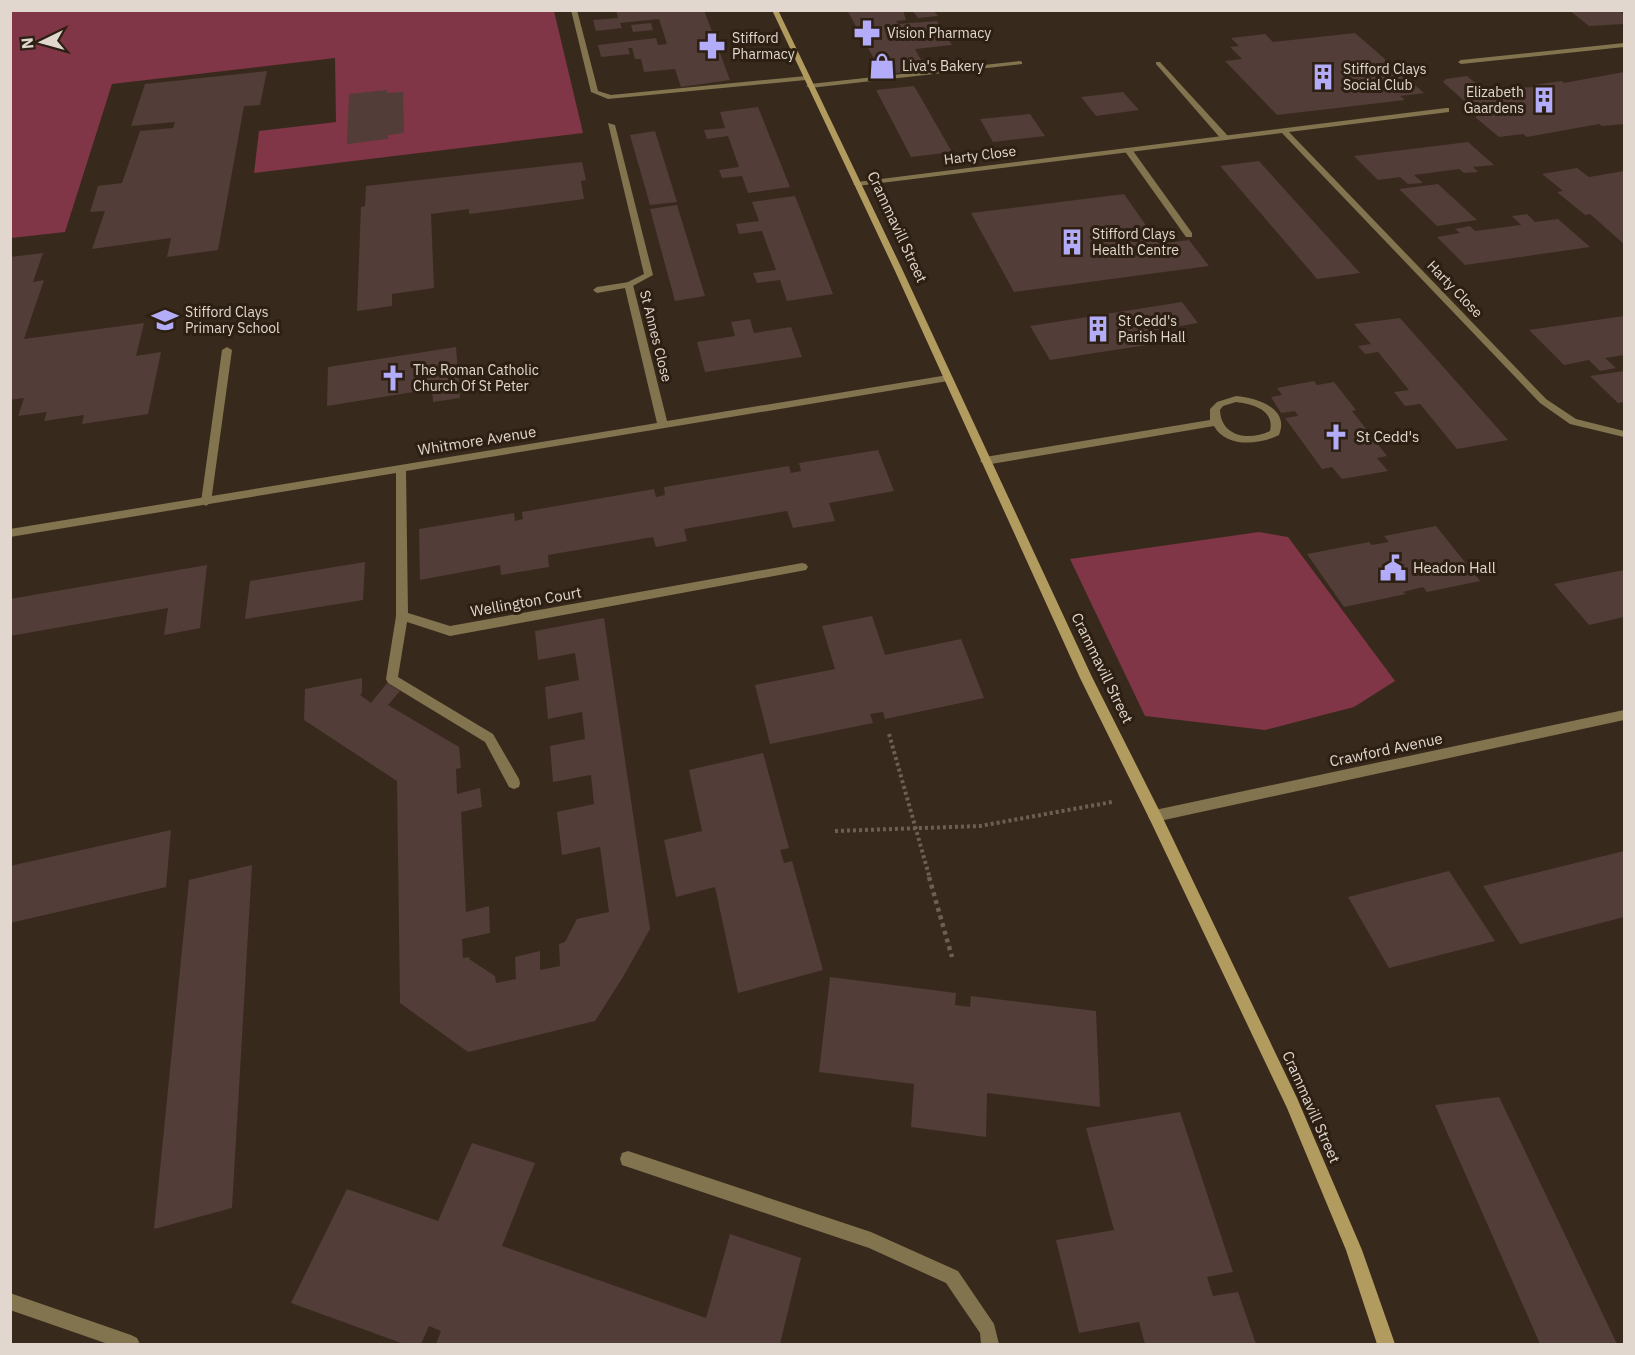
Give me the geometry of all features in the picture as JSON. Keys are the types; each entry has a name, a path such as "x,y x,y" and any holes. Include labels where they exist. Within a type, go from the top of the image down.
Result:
{"street":[{"path":"574,10 595,92 611,97 806,78"},
{"name":"Crammavill Street","path":"775,10 1086,678 1155,816 1292,1103 1354,1250 1386,1344"},
{"path":"1461,62 1624,45"},
{"path":"810,86 1020,63"},
{"path":"1158,63 1225,138"},
{"name":"Harty Close","path":"857,184 1446,110"},
{"path":"611,125 649,275 629,285"},
{"name":"Harty Close","path":"1284,131 1543,401 1574,422 1624,434"},
{"path":"1128,150 1188,235"},
{"name":"St Annes Close","path":"597,290 629,285 663,425"},
{"path":"206,502 227,350"},
{"name":"Whitmore Avenue","path":"10,533 948,378"},
{"path":"1236,399 1246,399 1273,413 1277,427 1275,433 1268,437 1250,441 1229,435 1216,422 1215,409 1220,404 1236,399"},
{"path":"986,461 1216,422"},
{"path":"401,469 402,616 392,679 489,738 514,783"},
{"name":"Wellington Court","path":"402,616 450,631 802,567"},
{"name":"Crawford Avenue","path":"1155,816 1624,716"},
{"path":"628,1159 871,1240 952,1277 988,1330 990,1344"},
{"path":"10,1301 105,1340 131,1344"}],"path":[{"path":"889,734 952,957"},
{"path":"835,831 980,826 1145,796"}],"shaded area":[{"path":"10,11 554,11 583,133 254,173 259,131 336,122 335,58 112,84 65,232 11,238"},
{"path":"1259,532 1288,537 1395,681 1354,707 1265,730 1145,716 1070,559"}],"building":[{"path":"616,10 704,10 730,80 681,87 675,69 644,72 641,59 635,59 632,48 628,48 630,54 601,57 598,45 656,38 658,45 667,44 659,19 620,23 622,28 596,31 593,20 618,18"},
{"path":"847,10 903,10 906,20 896,21 898,24 937,21 952,45 915,49 926,69 883,75"},
{"path":"912,10 933,10 938,16 918,18"},
{"path":"1569,10 1619,10 1624,15 1624,24 1589,26"},
{"path":"651,23 653,30 633,32 631,25"},
{"name":"Stifford Clays Social Club","path":"1355,33 1424,93 1400,96 1405,100 1277,115 1225,61 1242,59 1230,47 1239,46 1231,38 1265,34 1273,42"},
{"path":"267,71 260,105 244,106 218,250 167,257 171,238 92,249 105,211 90,212 98,186 122,183 140,131 173,128 175,122 131,126 145,84"},
{"name":"Elizabeth Gaardens","path":"1624,72 1624,124 1602,126 1599,124 1527,137 1523,134 1499,137 1475,117 1477,117 1466,107 1471,107 1443,82 1446,79 1467,76 1488,93 1499,91 1496,89 1535,87 1533,85 1562,81 1564,83"},
{"path":"914,86 952,152 911,157 876,90"},
{"path":"387,90 387,93 403,92 404,133 388,135 388,139 347,144 349,94"},
{"path":"1123,92 1139,110 1096,116 1081,97"},
{"path":"758,107 790,187 748,193 742,176 722,178 719,170 739,167 728,136 707,139 704,130 725,128 720,112"},
{"path":"1030,114 1045,136 993,142 980,119"},
{"path":"655,131 677,202 650,205 630,135"},
{"path":"1468,142 1494,165 1473,167 1478,172 1464,173 1459,169 1414,175 1423,183 1408,184 1400,177 1378,180 1354,156"},
{"path":"1259,161 1360,273 1317,279 1220,166"},
{"path":"582,162 586,180 581,181 584,199 469,214 469,209 431,214 434,288 392,294 392,306 357,311 361,207 365,206 366,186"},
{"path":"1577,168 1589,177 1624,171 1624,244 1590,214 1585,215 1557,192 1563,191 1542,174"},
{"path":"1438,184 1477,220 1437,226 1399,189"},
{"name":"Stifford Clays Health Centre","path":"1124,194 1159,244 1189,240 1209,266 1014,292 971,213"},
{"path":"795,196 833,294 787,301 780,280 757,283 753,273 776,270 762,231 739,234 736,224 759,221 752,202"},
{"path":"677,205 705,296 675,301 650,209"},
{"path":"1527,214 1535,222 1558,219 1590,247 1465,265 1437,237 1460,233 1455,229 1470,226 1475,231 1521,225 1512,216"},
{"path":"43,253 33,282 44,280 24,339 144,323 136,356 161,352 148,414 82,424 84,415 44,421 47,412 18,416 24,398 10,400 10,257"},
{"name":"St Cedd's Parish Hall","path":"1182,302 1198,323 1145,332 1153,344 1050,360 1030,326"},
{"path":"1624,316 1624,355 1605,358 1616,368 1600,371 1589,360 1564,365 1529,330"},
{"path":"1400,318 1508,440 1457,449 1420,404 1405,406 1394,392 1409,390 1378,352 1365,354 1358,346 1371,344 1354,324"},
{"path":"750,319 754,333 791,327 802,357 705,372 697,342 735,336 731,322"},
{"name":"The Roman Catholic Church Of St Peter","path":"456,347 460,398 433,402 432,389 327,406 328,367"},
{"path":"1624,371 1624,402 1618,403 1590,376"},
{"name":"St Cedd's","path":"1314,381 1317,385 1334,382 1356,410 1352,411 1387,456 1377,458 1388,471 1342,479 1332,467 1322,469 1285,418 1298,416 1295,411 1281,413 1271,397 1282,395 1277,388"},
{"path":"878,450 894,491 829,503 835,521 793,528 787,511 684,529 687,541 656,547 653,537 548,555 549,567 501,575 500,565 420,580 419,529 514,513 515,521 523,519 522,512 654,489 656,497 665,495 664,487 789,466 791,473 801,471 799,463"},
{"name":"Headon Hall","path":"1436,526 1480,581 1427,592 1423,587 1403,592 1406,594 1344,607 1307,554 1369,542 1372,545 1389,542 1384,536"},
{"path":"365,562 363,600 245,619 250,581"},
{"path":"207,565 200,628 164,635 168,608 10,636 10,599"},
{"path":"1624,570 1624,617 1589,625 1554,584"},
{"path":"872,616 885,655 961,639 984,698 885,719 883,712 870,714 873,723 770,744 755,685 835,669 822,626"},
{"path":"604,618 650,929 595,1021 468,1052 400,1003 397,781 304,720 305,689 362,678 360,695 371,703 387,683 400,691 388,705 459,747 461,768 456,769 457,794 480,788 482,807 461,812 466,912 489,906 490,933 462,939 463,958 470,957 469,959 495,976 496,983 516,979 515,957 540,951 540,970 560,966 559,944 565,942 577,919 609,912 600,847 562,855 557,812 594,804 591,775 553,782 550,746 585,739 582,712 548,719 545,687 579,680 575,653 538,660 535,631"},
{"path":"763,753 789,848 780,850 784,863 792,861 823,970 738,993 715,887 676,897 664,840 702,831 689,770"},
{"path":"171,830 166,887 10,923 10,866"},
{"path":"1624,851 1624,917 1520,944 1483,886"},
{"path":"252,865 232,1208 154,1229 189,880"},
{"path":"1449,871 1495,941 1389,968 1348,897"},
{"path":"830,977 956,993 955,1005 970,1007 971,996 1096,1011 1100,1107 987,1093 986,1137 911,1127 914,1084 819,1072"},
{"path":"1499,1097 1617,1344 1540,1344 1435,1105"},
{"path":"1180,1112 1233,1272 1207,1277 1213,1296 1238,1292 1256,1344 1145,1344 1139,1322 1079,1333 1056,1240 1114,1230 1086,1128"},
{"path":"472,1143 535,1163 502,1246 706,1318 730,1234 801,1258 780,1344 436,1344 441,1331 429,1326 421,1344 404,1344 291,1303 347,1189 438,1221"}],"place":[{"name":"Vision Pharmacy","path":"867,33"},
{"name":"Stifford Pharmacy","path":"712,46"},
{"name":"Liva's Bakery","path":"882,66"},
{"name":"Stifford Clays Social Club","path":"1323,77"},
{"name":"Elizabeth Gaardens","path":"1544,100"},
{"name":"Stifford Clays Health Centre","path":"1072,242"},
{"name":"Stifford Clays Primary School","path":"165,320"},
{"name":"St Cedd's Parish Hall","path":"1098,329"},
{"name":"The Roman Catholic Church Of St Peter","path":"393,378"},
{"name":"St Cedd's","path":"1336,437"},
{"name":"Headon Hall","path":"1393,568"}]}
